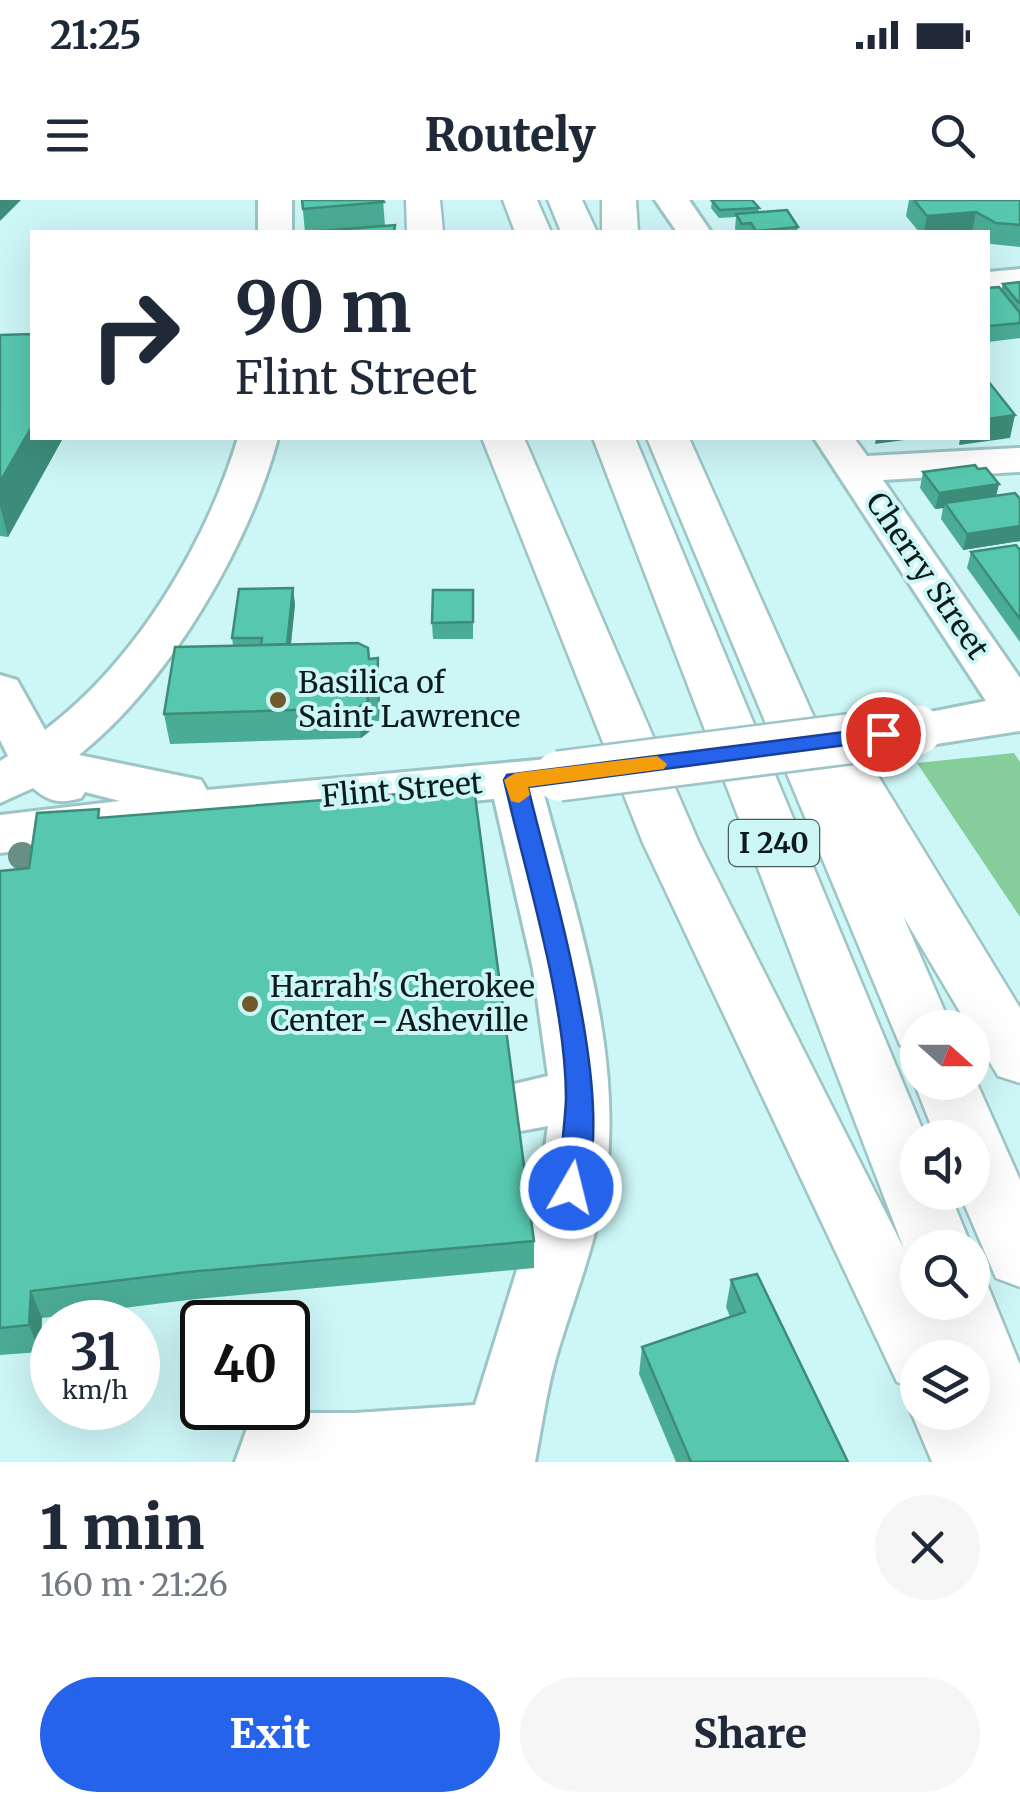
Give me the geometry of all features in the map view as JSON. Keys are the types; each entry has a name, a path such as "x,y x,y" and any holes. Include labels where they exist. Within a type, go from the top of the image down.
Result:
{"highway":[{"path":"423,200 425,230"},
{"path":"520,200 531,230"},
{"path":"565,200 578,230"},
{"path":"618,200 620,230"},
{"path":"504,440 671,842 913,1340"},
{"name":"I 240","path":"615,440 931,1230"},
{"name":"I 240","path":"669,440 914,1010"},
{"path":"743,609 796,678 962,970 1020,1058"},
{"path":"990,1187 1020,1256"},
{"path":"967,1320 1020,1459"},
{"path":"956,1430 970,1462"}],"street":[{"path":"275,200 275,230"},
{"path":"672,200 693,230"},
{"path":"990,283 1020,280"},
{"path":"18,773 102,706 168,621 220,535 257,440"},
{"path":"845,454 1020,460"},
{"name":"Cherry Street","path":"845,454 1019,713"},
{"path":"0,691 18,773 101,820"},
{"name":"Flint Street","path":"0,834 259,802 537,778 917,730 1019,713"},
{"name":"Flint Street","path":"18,773 259,802"},
{"path":"272,1462 274,1448 354,1455 502,1450 522,1356 559,1241 577,1162 579,1094 537,778"},
{"path":"515,1107 579,1094"}],"green space":[{"path":"1014,753 1020,762 1020,917 917,763"}],"building":[{"path":"302,200 383,200 384,202 303,209"},
{"path":"752,200 759,208 720,210 712,201"},
{"path":"914,200 1020,200 1020,225 996,223 976,212 927,216"},
{"path":"787,210 798,227 755,230 751,223 742,224 736,214"},
{"path":"395,225 394,230 334,230"},
{"path":"1020,282 1020,303 1019,303 1003,284"},
{"path":"999,287 1020,313 1020,323 990,326 990,288"},
{"path":"30,334 30,430 0,482 0,335"},
{"path":"990,384 1015,415 990,419"},
{"path":"975,465 978,469 986,468 999,484 939,493 923,472"},
{"path":"1015,493 1020,499 1020,526 967,534 945,503"},
{"path":"1016,545 1020,550 1020,619 971,552"},
{"path":"293,588 287,644 261,645 262,638 232,638 239,589"},
{"path":"433,590 473,590 473,622 432,623"},
{"path":"358,643 368,648 369,659 378,658 377,691 367,691 368,701 358,708 164,714 175,647"},
{"name":"Harrah's Cherokee Center - Asheville","path":"474,788 534,1241 188,1272 31,1291 29,1325 0,1328 0,871 29,868 37,813 99,809 98,818"},
{"path":"757,1274 848,1462 691,1462 642,1347 745,1312 731,1280"}],"slow traffic":[{"path":"519,795 515,780 657,764"}],"place":[{"name":"Basilica of Saint Lawrence","path":"278,700"},
{"name":"Harrah's Cherokee Center - Asheville","path":"250,1004"}],"route":[{"path":"571,1188 577,1162 579,1094 568,1009 515,780 883,734"}]}
